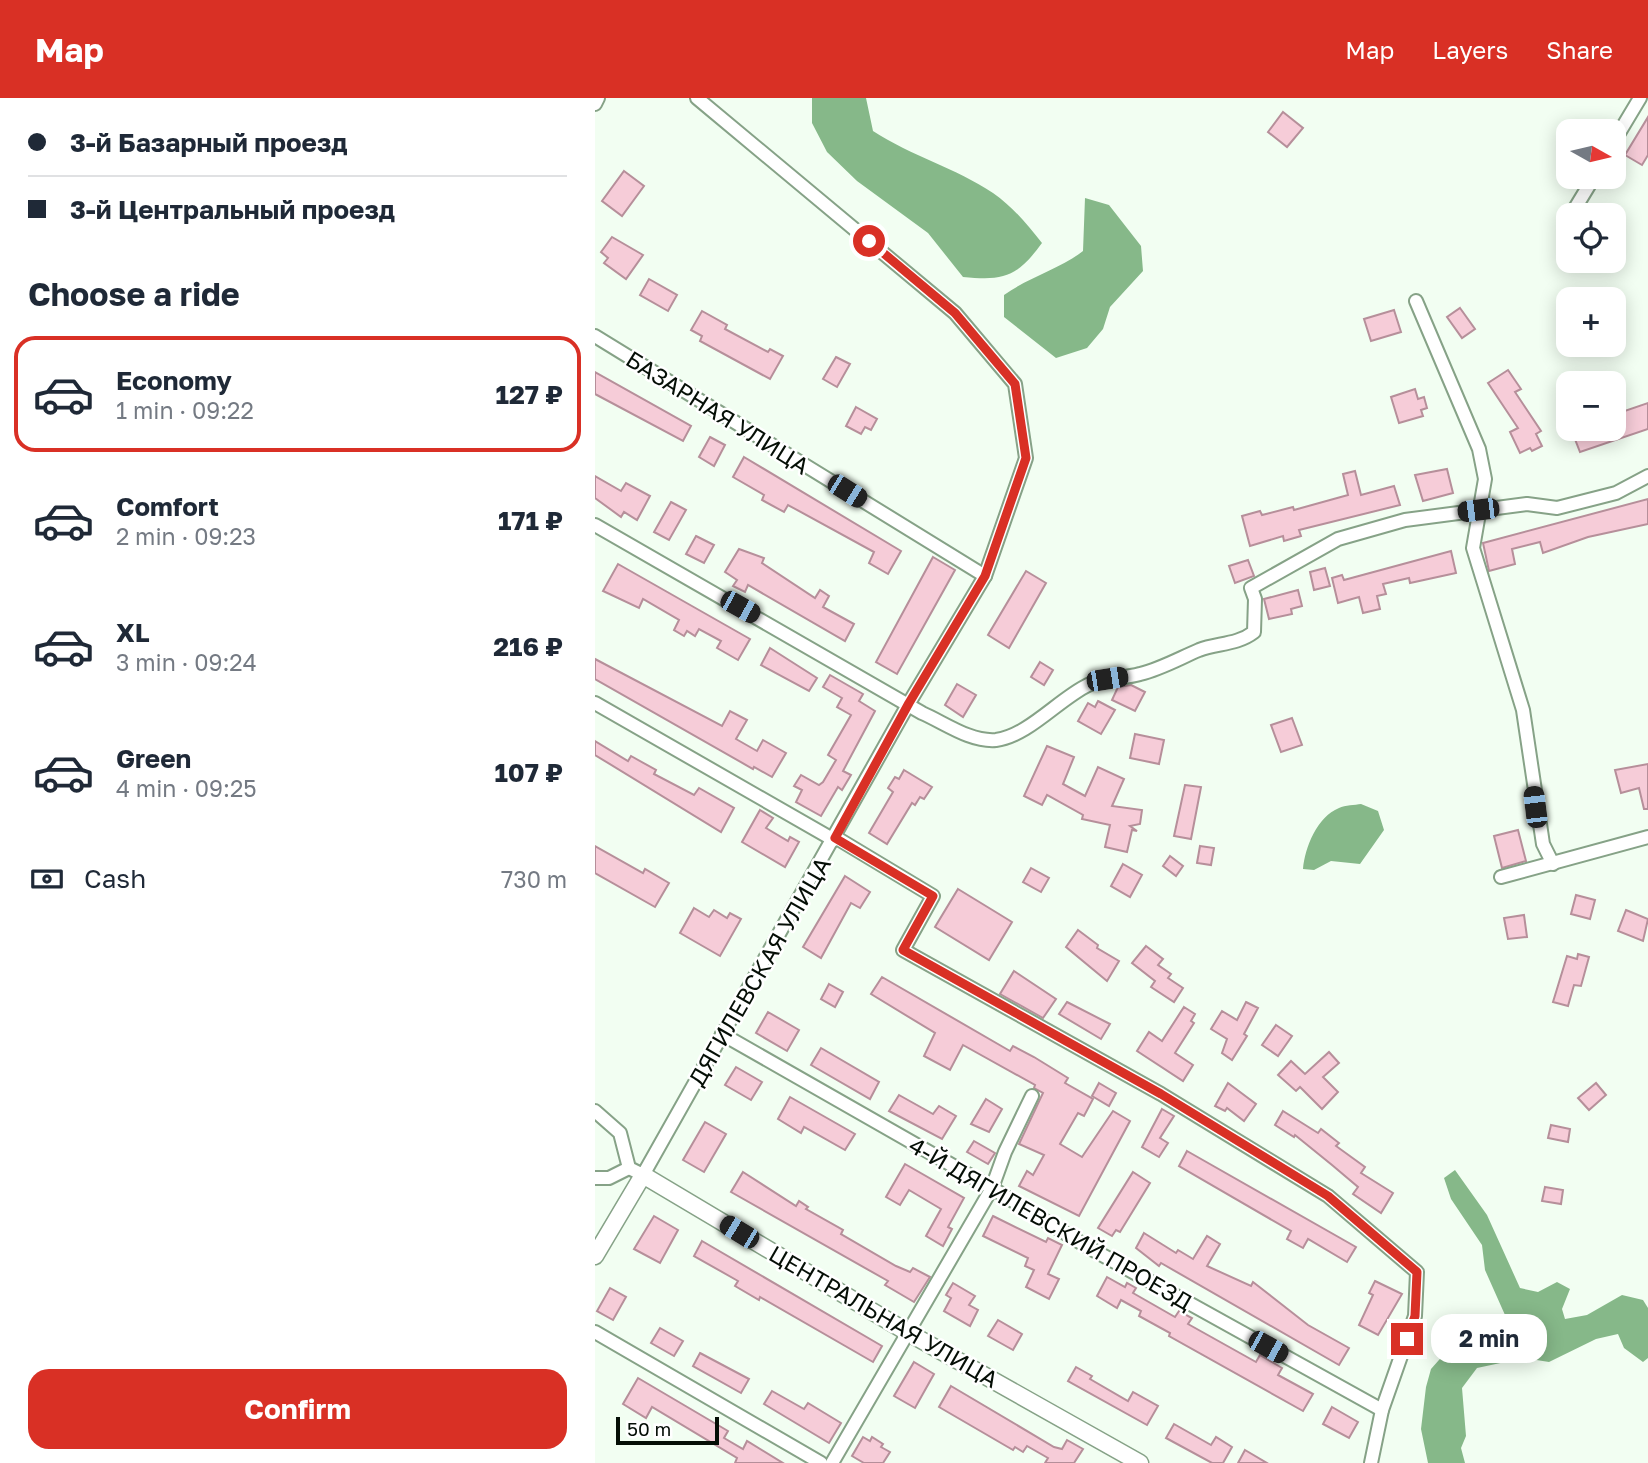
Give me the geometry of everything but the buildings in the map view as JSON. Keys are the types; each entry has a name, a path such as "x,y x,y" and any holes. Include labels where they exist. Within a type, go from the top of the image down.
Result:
{"street":[{"path":"595,104 599,98"},
{"name":"ДЯГИЛЕВСКАЯ УЛИЦА","path":"595,1256 636,1172 722,1034 909,703 985,576 1026,458 1015,384 955,313 697,98"},
{"path":"1626,122 1640,98"},
{"path":"1416,301 1479,449 1485,479 1473,548 1523,710 1540,832 1553,864"},
{"name":"БАЗАРНАЯ УЛИЦА","path":"595,336 985,576"},
{"path":"595,525 909,703 922,713 970,737 1000,739 1028,726 1088,685 1107,679 1138,675 1200,650 1220,647 1248,637 1254,632 1256,621 1251,588 1338,539 1405,520 1527,504 1557,508 1616,493 1648,476"},
{"path":"595,703 933,896 903,950 1161,1094 1328,1196 1417,1272 1415,1316 1382,1410 1371,1463"},
{"path":"1501,877 1648,837"},
{"name":"4-Й ДЯГИЛЕВСКИЙ ПРОЕЗД","path":"722,1034 992,1188 1086,1246 1382,1410"},
{"path":"832,1463 992,1188 1005,1152 1032,1096"},
{"path":"595,1111 620,1133 636,1172 595,1178"},
{"name":"ЦЕНТРАЛЬНАЯ УЛИЦА","path":"636,1172 907,1332 1140,1463"},
{"path":"595,1332 821,1463"}],"shaded area":[{"path":"812,98 866,98 873,131 993,193 1013,210 1042,243 1025,263 1009,274 990,278 963,277 928,233 857,181 827,152 812,123"},
{"path":"1085,198 1109,205 1141,246 1143,271 1110,307 1103,329 1087,348 1056,358 1004,317 1004,295 1083,251"},
{"path":"1361,804 1378,811 1384,830 1360,864 1331,861 1314,870 1303,869 1309,842 1324,818 1341,807"},
{"path":"1455,1170 1487,1215 1520,1288 1538,1292 1557,1282 1570,1289 1562,1309 1565,1319 1587,1315 1622,1295 1643,1300 1648,1308 1648,1358 1643,1362 1624,1348 1618,1334 1596,1339 1549,1362 1524,1358 1477,1368 1462,1388 1466,1436 1461,1448 1465,1463 1428,1463 1421,1429 1431,1369 1446,1352 1456,1326 1472,1323 1491,1327 1505,1315 1485,1270 1482,1245 1451,1199 1444,1178"}],"route":[{"path":"869,241 955,313 1015,384 1026,458 985,576 909,703 835,838 933,896 903,950 1161,1094 1328,1196 1417,1272 1415,1316 1407,1339"}]}
